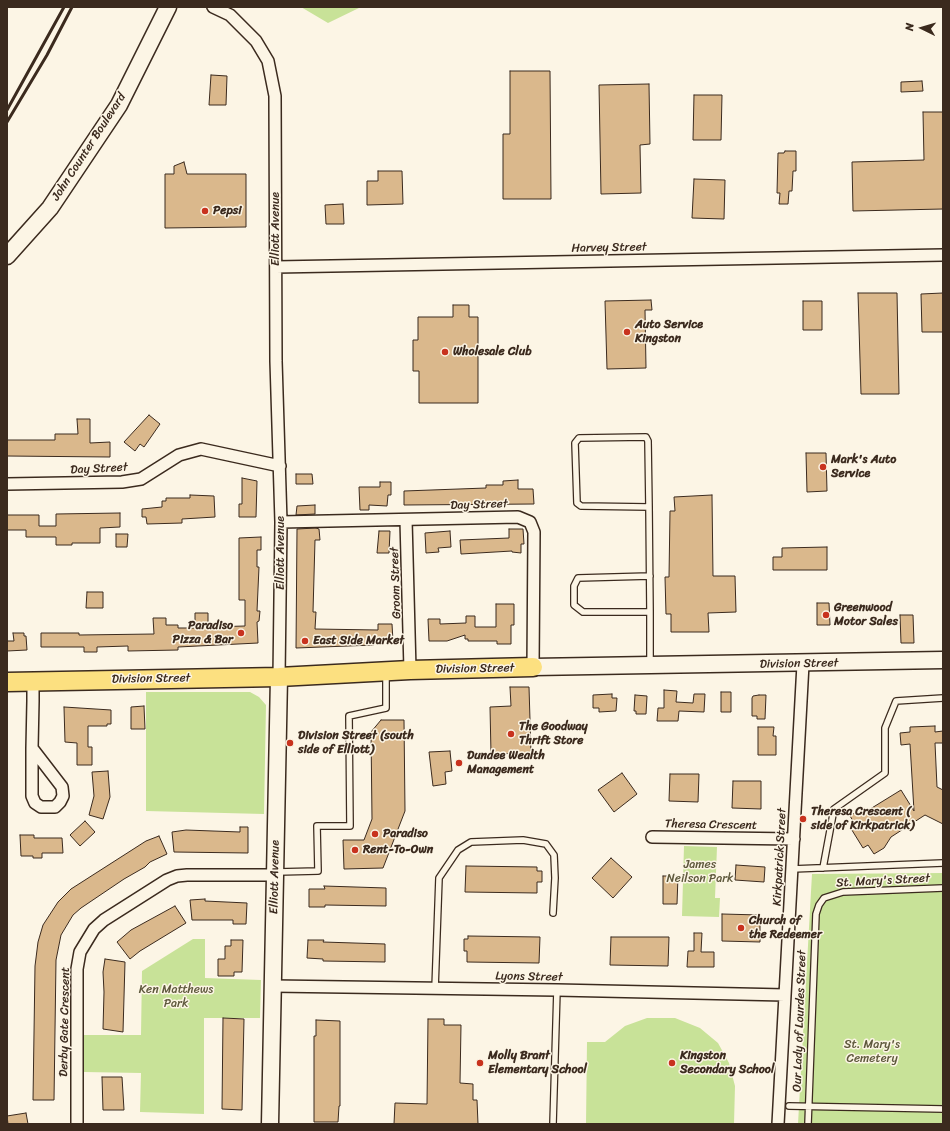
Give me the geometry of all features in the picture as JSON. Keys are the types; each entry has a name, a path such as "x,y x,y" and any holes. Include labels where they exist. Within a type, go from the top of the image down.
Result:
{"main road":[{"name":"John Counter Boulevard","path":"7,256 50,208 119,105 168,7"},
{"name":"Division Street","path":"7,682 33,680 279,677 410,670 650,665 803,664 943,660"},
{"name":"Elliott Avenue","path":"270,1124 274,986 279,677"}],"street":[{"name":"Elliott Avenue","path":"213,7 230,15 256,41 268,62 275,96 276,267 281,522 279,677"},
{"name":"Harvey Street","path":"276,267 943,255"},
{"name":"Day Street","path":"7,484 122,482 141,479 179,455 201,449 280,466"},
{"name":"Day Street","path":"281,522 518,517 530,522 534,532 533,668"},
{"name":"Groom Street","path":"406,520 410,670"},
{"name":"Kirkpatrick Street","path":"778,1124 803,664"},
{"path":"32,748 62,787 63,796 55,807 41,807 35,802 32,796 32,748 33,680"},
{"name":"Theresa Crescent","path":"652,837 794,839"},
{"name":"Derby Gate Crescent","path":"77,1124 77,969 80,952 94,929 110,916 167,880 177,876 275,874"},
{"name":"Lyons Street","path":"274,986 557,990 785,996"}],"lane":[{"path":"649,507 581,506 577,502 575,443 579,438 646,437 648,441 649,507 650,576 650,665"},
{"path":"650,576 578,578 574,586 574,605 583,612 650,612"},
{"path":"275,874 318,871 317,826 350,826 349,716 386,708 386,671"},
{"path":"823,868 834,808 885,773 885,728 896,701 943,698"},
{"path":"435,989 440,878 458,850 471,842 522,840 546,844 554,855 555,878 553,914"},
{"path":"792,869 943,863"},
{"name":"St. Mary's Street","path":"824,898 842,892 943,888"},
{"name":"Our Lady of Lourdes Street","path":"808,1124 816,914 819,905 824,898"},
{"path":"553,1124 557,990"},
{"path":"789,1106 808,1108 943,1109"}],"green space":[{"path":"301,7 361,7 328,23"},
{"path":"146,692 250,692 259,697 266,705 264,814 146,811"},
{"name":"James Neilson Park","path":"684,846 717,847 715,898 720,898 719,917 682,916"},
{"name":"St. Mary's Cemetery","path":"943,873 943,1124 798,1124 812,874"},
{"name":"Ken Matthews Park","path":"193,939 205,939 205,978 261,980 260,1018 204,1018 204,1114 140,1112 141,1073 84,1072 84,1035 141,1035 142,971"},
{"path":"647,1018 675,1018 700,1028 718,1043 729,1063 735,1086 734,1124 586,1124 587,1042 605,1042 625,1026"}],"building":[{"path":"510,71 550,71 551,199 503,199 503,134 510,134"},
{"path":"211,75 227,76 226,105 209,105"},
{"path":"922,81 923,91 901,92 901,82"},
{"path":"649,84 650,144 640,145 641,193 601,194 599,85"},
{"path":"694,95 722,95 721,140 693,140"},
{"path":"923,112 943,112 943,209 853,211 852,162 924,160"},
{"path":"785,151 796,151 796,171 793,171 792,191 789,191 788,204 779,204 780,193 777,193 778,153 784,153"},
{"name":"Pepsi","path":"184,162 187,174 246,174 246,227 165,228 165,174 174,174 174,166"},
{"path":"378,171 402,171 403,204 367,205 367,181 378,181"},
{"path":"694,179 725,180 724,219 692,218"},
{"path":"343,204 344,224 326,224 325,205"},
{"path":"858,293 897,293 899,394 861,394"},
{"path":"943,293 943,332 922,332 921,294"},
{"path":"651,300 652,310 645,310 646,368 607,369 605,301"},
{"path":"803,301 822,301 822,330 803,330"},
{"name":"Wholesale Club","path":"453,305 469,305 469,317 478,317 478,403 419,403 419,371 413,371 413,340 418,340 418,317 453,317"},
{"path":"149,415 160,424 144,447 140,444 135,451 124,442"},
{"path":"77,419 90,419 90,443 110,442 110,457 7,456 7,440 55,440 55,434 78,434"},
{"path":"806,453 826,453 827,491 807,492"},
{"path":"296,474 312,474 313,484 296,484"},
{"path":"242,478 257,481 256,517 239,517 239,504 242,504"},
{"path":"518,480 518,489 533,489 534,504 404,505 404,491 486,488 486,485 503,485 503,481"},
{"path":"380,482 391,482 391,495 388,495 387,506 369,505 369,510 360,510 359,487 380,487"},
{"path":"190,495 214,496 215,517 182,519 182,523 147,524 146,517 142,517 142,509 162,507 162,501 166,501 166,498 190,498"},
{"path":"712,495 713,576 735,576 736,612 708,613 709,632 671,632 671,614 666,614 665,577 669,577 670,511 675,511 674,497"},
{"path":"315,505 315,514 296,515 297,506"},
{"path":"120,513 120,527 100,528 100,543 72,543 72,545 56,545 56,537 26,537 26,530 7,530 7,515 39,515 39,526 56,526 56,514"},
{"path":"297,529 319,529 320,540 315,540 313,612 316,612 315,629 378,630 378,624 392,624 393,641 374,641 374,645 296,648"},
{"path":"509,529 523,529 524,544 521,544 521,553 512,551 461,554 460,540 509,538"},
{"path":"379,531 390,531 389,553 377,553"},
{"path":"450,531 451,547 438,548 439,552 426,553 425,533"},
{"path":"116,534 128,534 127,547 116,547"},
{"path":"261,537 261,550 257,550 257,567 259,567 257,611 260,611 259,621 257,622 258,643 178,647 178,650 128,651 128,646 97,647 97,652 84,652 84,647 41,647 41,633 79,633 79,635 154,634 153,618 166,618 166,625 178,625 178,628 195,628 195,613 208,613 208,627 245,626 245,600 239,600 239,538"},
{"path":"827,547 827,570 773,570 773,557 782,557 782,548"},
{"path":"87,592 103,592 103,608 86,608"},
{"path":"817,603 829,603 830,625 817,625"},
{"path":"496,604 514,604 514,625 511,625 511,644 497,644 497,641 468,641 468,639 465,639 465,635 447,641 429,641 428,619 440,619 440,624 466,623 466,616 475,616 475,627 496,627"},
{"path":"900,615 913,615 914,643 901,643"},
{"path":"13,633 24,633 24,636 26,636 27,650 7,651 7,641 14,641"},
{"name":"The Goodway Thrift Store","path":"510,687 529,687 531,753 491,754 490,707 511,706"},
{"path":"664,690 677,691 676,702 693,703 694,694 705,694 704,712 679,711 678,721 657,721 658,708 664,708"},
{"path":"721,692 731,692 731,712 721,712"},
{"path":"612,694 612,698 617,698 616,711 599,712 599,708 593,708 593,695"},
{"path":"635,695 647,696 646,714 636,714 636,711 634,711"},
{"path":"766,695 765,719 757,719 757,716 752,716 752,698 753,696"},
{"path":"144,706 145,729 131,729 131,707"},
{"path":"64,707 111,710 111,724 107,724 107,726 88,726 88,747 92,747 92,765 77,765 77,743 65,742"},
{"path":"381,720 404,720 405,811 383,868 344,869 343,840 364,840 372,819 371,732"},
{"path":"935,726 935,732 943,731 943,743 935,743 937,787 943,790 943,824 925,815 891,837 884,848 874,854 868,845 863,848 850,827 855,824 850,816 859,810 862,814 901,790 914,811 910,744 901,745 900,733 910,732 910,727"},
{"path":"758,727 774,727 773,736 776,736 776,755 758,755"},
{"path":"450,751 452,771 445,772 446,784 433,786 429,752"},
{"path":"108,771 110,797 103,819 89,815 94,796 92,772"},
{"path":"622,773 637,794 614,812 598,790"},
{"path":"670,774 699,774 698,802 669,801"},
{"path":"733,781 761,781 761,809 732,808"},
{"path":"85,821 95,832 80,846 70,835"},
{"path":"240,827 248,827 248,853 174,852 172,832 186,830 240,832"},
{"path":"20,835 34,835 34,838 62,838 63,853 42,853 42,858 21,856"},
{"path":"159,836 167,854 150,862 145,867 124,879 81,908 73,915 61,935 56,960 54,1100 33,1100 35,966 38,942 43,925 58,902 71,889 146,841"},
{"path":"611,858 632,877 613,898 592,878"},
{"path":"736,865 765,867 764,882 735,880"},
{"path":"466,866 537,867 537,871 542,871 542,882 537,882 537,893 465,892"},
{"path":"663,876 678,876 677,904 663,904"},
{"path":"324,886 386,888 386,906 325,905 325,907 309,907 309,889 325,889"},
{"path":"205,899 205,901 247,903 246,924 233,924 233,920 192,920 190,900"},
{"path":"175,906 186,923 140,951 130,959 117,942 131,930"},
{"name":"Church of the Redeemer","path":"722,914 760,915 760,942 722,941"},
{"path":"694,933 702,933 701,952 714,952 714,967 687,967 688,951 694,951"},
{"path":"468,936 540,937 539,963 467,962 467,951 464,951 464,939 468,939"},
{"path":"611,937 669,937 668,966 610,965"},
{"path":"231,940 243,940 242,972 234,972 234,976 218,976 218,959 225,959 225,946 231,946"},
{"path":"308,940 324,940 323,942 385,944 385,962 323,961 323,959 307,958"},
{"path":"105,959 125,962 123,1032 103,1029 103,972"},
{"path":"223,1018 244,1019 242,1110 222,1109"},
{"name":"Molly Brant Elementary School","path":"428,1019 444,1019 444,1025 461,1025 460,1083 473,1084 473,1100 477,1100 478,1124 394,1124 395,1103 427,1104"},
{"path":"316,1020 340,1021 340,1106 338,1122 314,1122 314,1036 316,1036"},
{"path":"102,1077 122,1077 124,1110 103,1110"},
{"path":"26,1113 28,1124 8,1124 7,1116"}],"railway":[{"path":"7,110 64,7"},
{"path":"7,122 47,55 72,7"}],"place":[{"name":"Pepsi","path":"205,211"},
{"name":"Auto Service Kingston","path":"627,332"},
{"name":"Wholesale Club","path":"445,352"},
{"name":"Mark's Auto Service","path":"823,467"},
{"name":"Greenwood Motor Sales","path":"826,615"},
{"name":"Paradiso Pizza & Bar","path":"241,633"},
{"name":"East Side Market","path":"305,641"},
{"name":"The Goodway Thrift Store","path":"511,734"},
{"name":"Division Street (south side of Elliott)","path":"290,743"},
{"name":"Dundee Wealth Management","path":"459,763"},
{"name":"Theresa Crescent ( side of Kirkpatrick)","path":"803,819"},
{"name":"Paradiso","path":"375,834"},
{"name":"Rent-To-Own","path":"355,850"},
{"name":"Church of the Redeemer","path":"741,928"},
{"name":"Molly Brant Elementary School","path":"480,1063"},
{"name":"Kingston Secondary School","path":"672,1063"}]}
